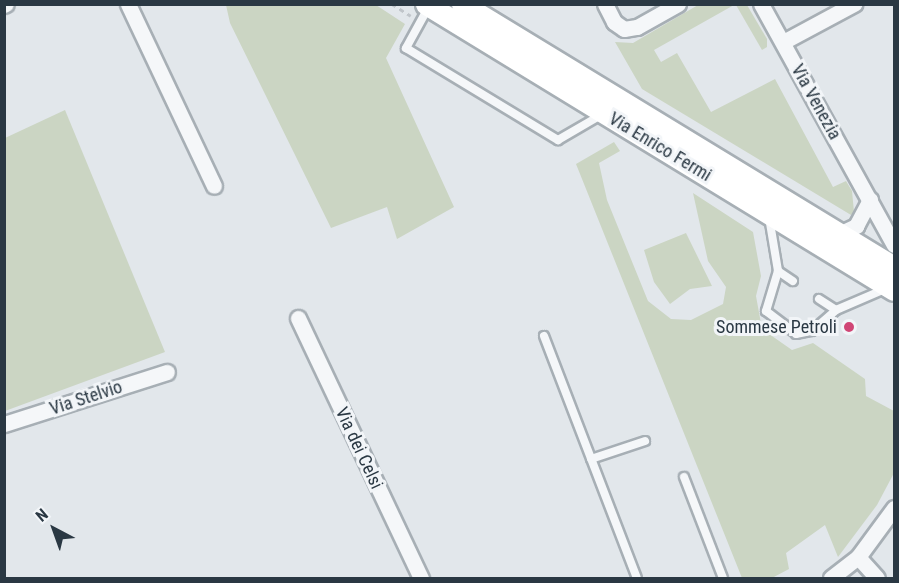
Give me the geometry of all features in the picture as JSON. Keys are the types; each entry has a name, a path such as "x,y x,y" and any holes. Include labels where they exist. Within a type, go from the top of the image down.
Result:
{"street":[{"path":"128,4 214,186"},
{"name":"Via Enrico Fermi","path":"462,4 841,233 893,281"},
{"path":"605,4 614,22 624,29 637,27 678,4"},
{"name":"Via Venezia","path":"761,4 894,244"},
{"path":"783,42 854,4"},
{"name":"Via Enrico Fermi","path":"427,5 768,213 893,281"},
{"path":"841,233 856,226 870,200"},
{"name":"Via dei Celsi","path":"298,318 421,579"},
{"name":"Via Stelvio","path":"4,424 167,372"},
{"path":"831,579 858,557 894,508"},
{"path":"858,557 877,579"}],"lane":[{"path":"427,5 406,48 558,140 604,113"},
{"path":"768,213 778,271 766,311 796,334 812,332 836,310 893,281"},
{"path":"778,271 793,281"},
{"path":"819,299 836,310"},
{"path":"544,336 637,579"},
{"path":"591,459 645,441"},
{"path":"684,477 723,579"}],"green space":[{"path":"226,5 376,5 405,24 386,58 454,207 397,239 387,207 331,228 230,23"},
{"path":"698,5 734,5 654,50 661,62 677,53 711,112 775,79 833,187 846,181 852,191 854,212 851,215 642,89 615,42 633,43"},
{"path":"736,5 747,5 767,39 767,47 762,50"},
{"path":"65,110 165,352 5,411 5,138"},
{"path":"614,142 620,151 599,163 607,200 648,301 671,319 691,320 723,304 726,287 708,261 693,193 753,232 761,276 756,296 762,329 792,350 813,343 865,379 866,396 894,411 894,473 877,505 838,557 825,525 786,553 789,569 772,578 742,578 576,164"},
{"path":"686,233 712,286 690,289 670,304 654,282 644,250"}],"place":[{"name":"Sommese Petroli","path":"849,327"}]}
